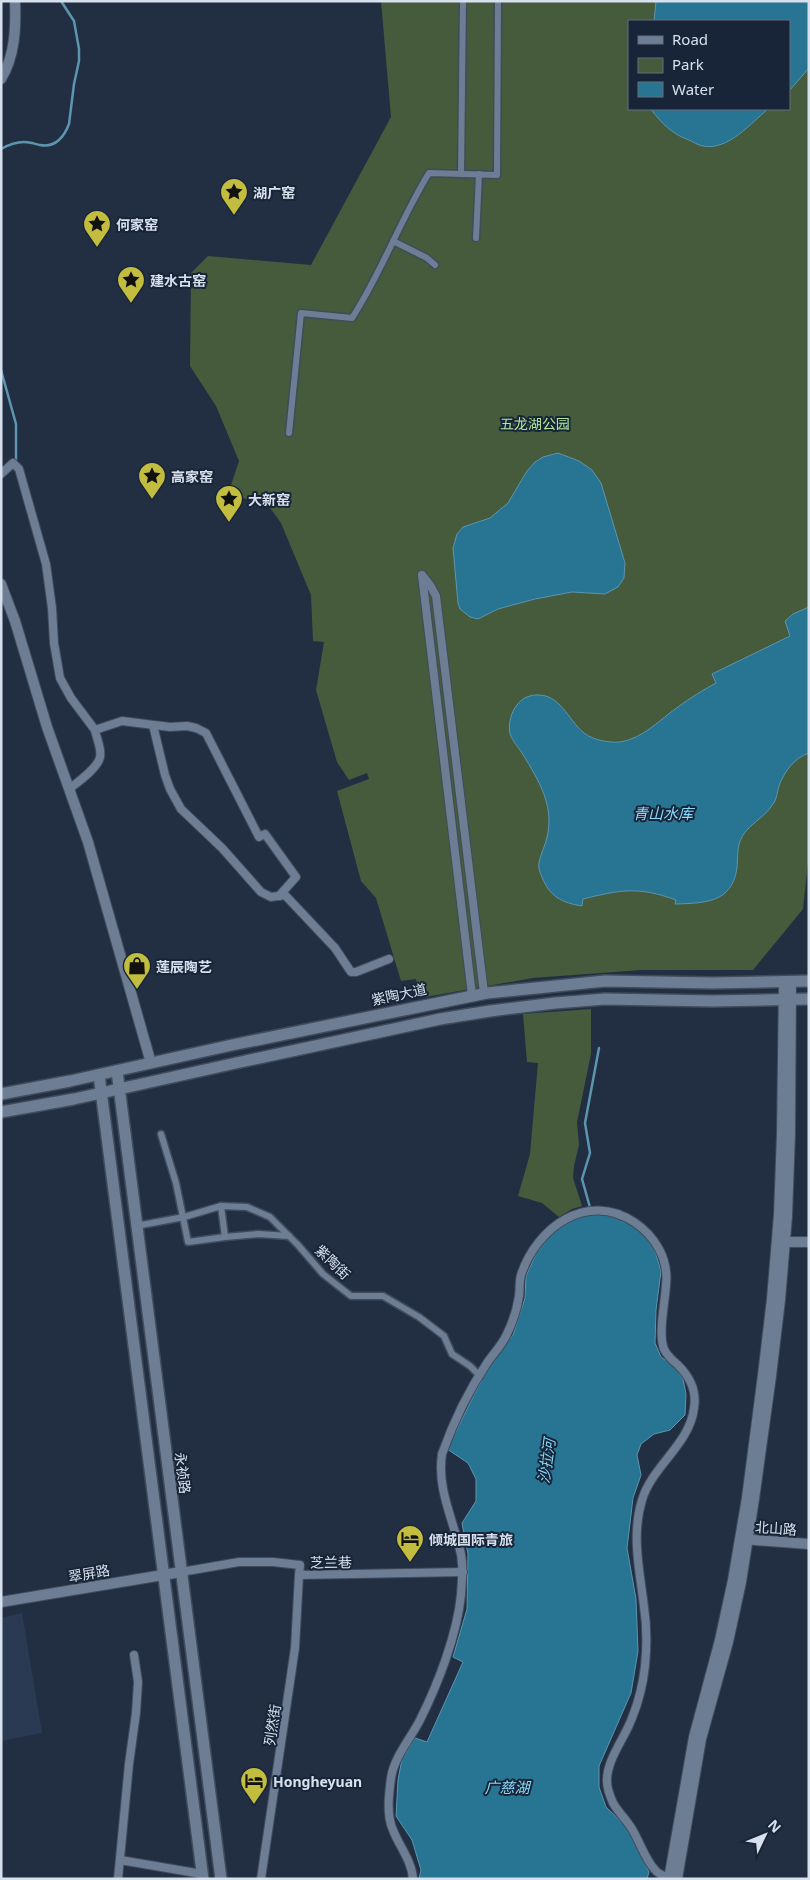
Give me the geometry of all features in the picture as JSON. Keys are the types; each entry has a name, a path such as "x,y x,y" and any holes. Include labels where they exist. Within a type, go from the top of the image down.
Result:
{"main road":[{"name":"紫陶大道","path":"1,1094 484,993 554,984 605,981 713,983 809,981"},
{"path":"1,1112 102,1093 440,1020 523,1006 605,999 713,1001 809,999"},
{"name":"永祯路","path":"116,1071 221,1879"},
{"path":"99,1075 202,1876"}],"street":[{"path":"1,79 9,62 14,43 15,1"},
{"path":"461,174 463,1"},
{"path":"289,433 302,313 352,318 366,296 412,201 429,173 496,175 498,1"},
{"path":"476,238 479,174"},
{"path":"393,241 427,258 435,265"},
{"path":"1,474 13,463 19,469 46,564 52,608 54,643 60,678 71,698 95,730 100,754 99,759 86,775 69,789"},
{"path":"472,995 422,575 430,584 436,596 484,993"},
{"path":"1,584 15,621 47,727 88,842 151,1063"},
{"path":"95,730 119,721 170,727 187,726 206,733 259,836 265,834 296,877 279,896"},
{"path":"153,725 165,775 180,809 222,848 261,892 271,896 285,895 335,948 351,972 356,972 389,959"},
{"path":"677,1879 701,1739 728,1642 744,1540 781,1242 781,1174 788,981"},
{"path":"161,1134 176,1183 188,1242 258,1234 289,1236"},
{"path":"221,1206 225,1238"},
{"name":"紫陶街","path":"136,1226 184,1217 221,1206 247,1207 270,1217 323,1274 351,1296 383,1296 419,1317 444,1336 452,1354 470,1366 480,1376"},
{"path":"412,1879 410,1864 389,1816 391,1777 396,1763 421,1719 445,1659 460,1606 463,1572 459,1545 444,1497 440,1462 444,1446 480,1376 501,1345 512,1324 518,1300 520,1278 532,1252 543,1238 560,1222 574,1214 587,1210 605,1210 625,1217 640,1226 655,1243 666,1265 667,1276 662,1335 663,1346 667,1355 689,1378 694,1391 694,1411 688,1428 660,1467 641,1501 636,1544 646,1622 645,1666 640,1699 613,1759 607,1781 613,1802 633,1829 652,1867 661,1875 669,1878 694,1737 744,1540"},
{"path":"781,1242 809,1242"},
{"name":"北山路","path":"744,1540 809,1544"},
{"name":"芝兰巷","path":"181,1572 239,1562 273,1562 300,1565 299,1575 463,1572"},
{"name":"翠屏路","path":"1,1602 181,1572"},
{"name":"列然街","path":"261,1879 296,1648 299,1575"},
{"path":"118,1879 136,1713 138,1682 134,1655"},
{"path":"120,1860 202,1876"}],"shaded area":[{"path":"22,1613 42,1733 1,1741 1,1618"}],"green space":[{"name":"五龙湖公园","path":"381,1 809,1 809,852 803,909 753,970 641,970 533,978 420,998 416,979 401,981 376,898 361,881 337,791 369,779 367,773 349,780 337,762 316,690 324,642 313,641 311,595 281,523 268,505 228,494 239,461 216,406 190,366 191,273 208,256 311,265 391,117"},
{"path":"591,1009 591,1054 577,1122 579,1145 573,1178 582,1206 572,1209 559,1217 542,1203 518,1196 530,1154 538,1063 527,1062 523,1014"}],"water":[{"path":"656,1 809,1 809,68 790,90 790,20 654,20"},
{"path":"652,110 767,110 738,135 721,144 712,146 699,145 677,135"},
{"path":"558,453 579,461 592,470 601,483 625,563 624,578 618,587 605,594 572,592 498,609 478,619 470,617 460,609 458,603 453,548 457,534 463,527 490,518 508,503 527,471 535,462 543,457"},
{"name":"青山水库","path":"809,607 809,753 799,758 790,766 781,781 773,804 743,835 738,847 737,868 734,880 723,895 697,903 675,904 676,900 663,896 640,891 629,891 608,893 583,899 582,906 562,901 552,894 545,884 539,866 549,829 547,806 540,784 510,734 510,718 519,703 531,696 545,696 558,703 584,733 601,741 620,742 629,740 644,733 687,700 716,683 712,674 790,636 785,621 793,614"},
{"name":"广慈湖","path":"583,1211 618,1215 640,1229 655,1251 661,1271 656,1310 655,1343 661,1357 676,1368 683,1379 686,1394 685,1415 670,1430 654,1434 641,1444 637,1455 641,1475 633,1498 627,1548 636,1599 638,1651 631,1693 599,1766 599,1787 606,1807 627,1827 649,1872 647,1879 419,1879 421,1870 412,1840 396,1816 398,1780 402,1759 415,1738 427,1742 463,1662 453,1657 467,1609 468,1554 462,1523 476,1501 476,1479 468,1463 447,1449 478,1387 496,1356 513,1335 525,1298 526,1276 536,1254 554,1230"}],"waterway":[{"path":"1,149 21,142 51,145 62,137 69,124 79,61 79,49 74,21 61,1"},
{"path":"1,370 16,424 16,460"},
{"name":"沙拉河","path":"591,1211 582,1179 590,1153 585,1123 599,1048"}],"place":[{"name":"湖广窑","path":"234,216"},
{"name":"何家窑","path":"97,248"},
{"name":"建水古窑","path":"131,304"},
{"name":"高家窑","path":"152,500"},
{"name":"大新窑","path":"229,523"},
{"name":"莲辰陶艺","path":"137,990"},
{"name":"倾城国际青旅","path":"410,1563"},
{"name":"Hongheyuan","path":"254,1805"}]}
